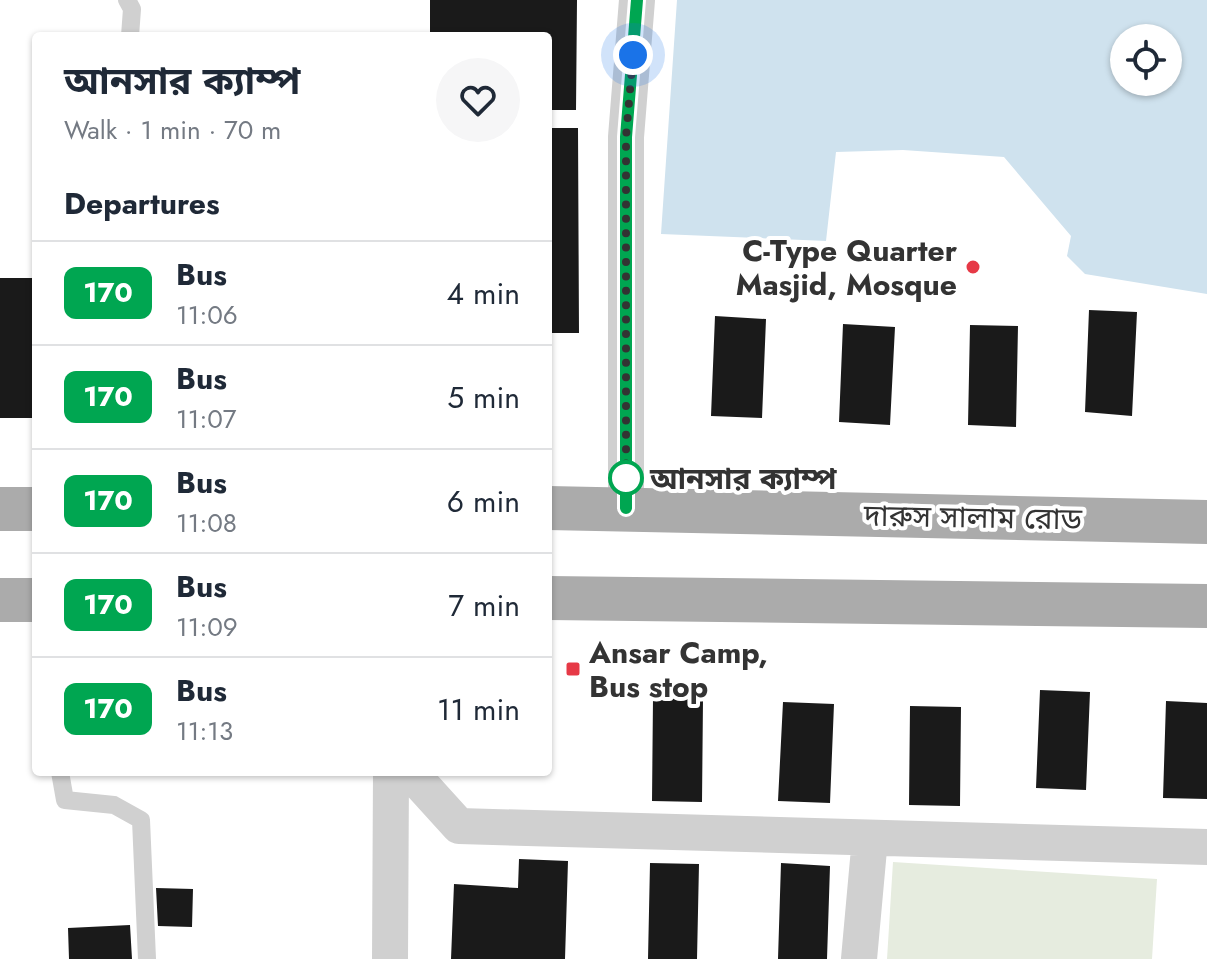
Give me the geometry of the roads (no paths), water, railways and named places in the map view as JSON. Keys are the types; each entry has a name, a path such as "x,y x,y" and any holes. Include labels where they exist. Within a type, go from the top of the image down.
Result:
{"main road":[{"name":"দারুস সালাম রোড","path":"552,508 1207,522"},
{"path":"0,509 32,509"},
{"path":"552,598 1207,606"},
{"path":"0,600 32,600"}],"street":[{"path":"626,508 626,137 637,0"},
{"path":"390,959 391,776"},
{"path":"414,776 459,826 1207,847"},
{"path":"859,959 870,838"}],"lane":[{"path":"127,0 132,9 130,32"},
{"path":"61,776 65,800 114,805 141,820 147,959"}],"water":[{"path":"677,0 1207,0 1207,294 1085,274 1067,256 1071,236 1004,157 903,150 836,152 826,241 661,234"}],"place":[{"name":"C-Type Quarter Masjid, Mosque","path":"973,267"},
{"name":"আনসার ক্যাম্প","path":"626,478"},
{"name":"Ansar Camp, Bus stop","path":"573,669"}]}
